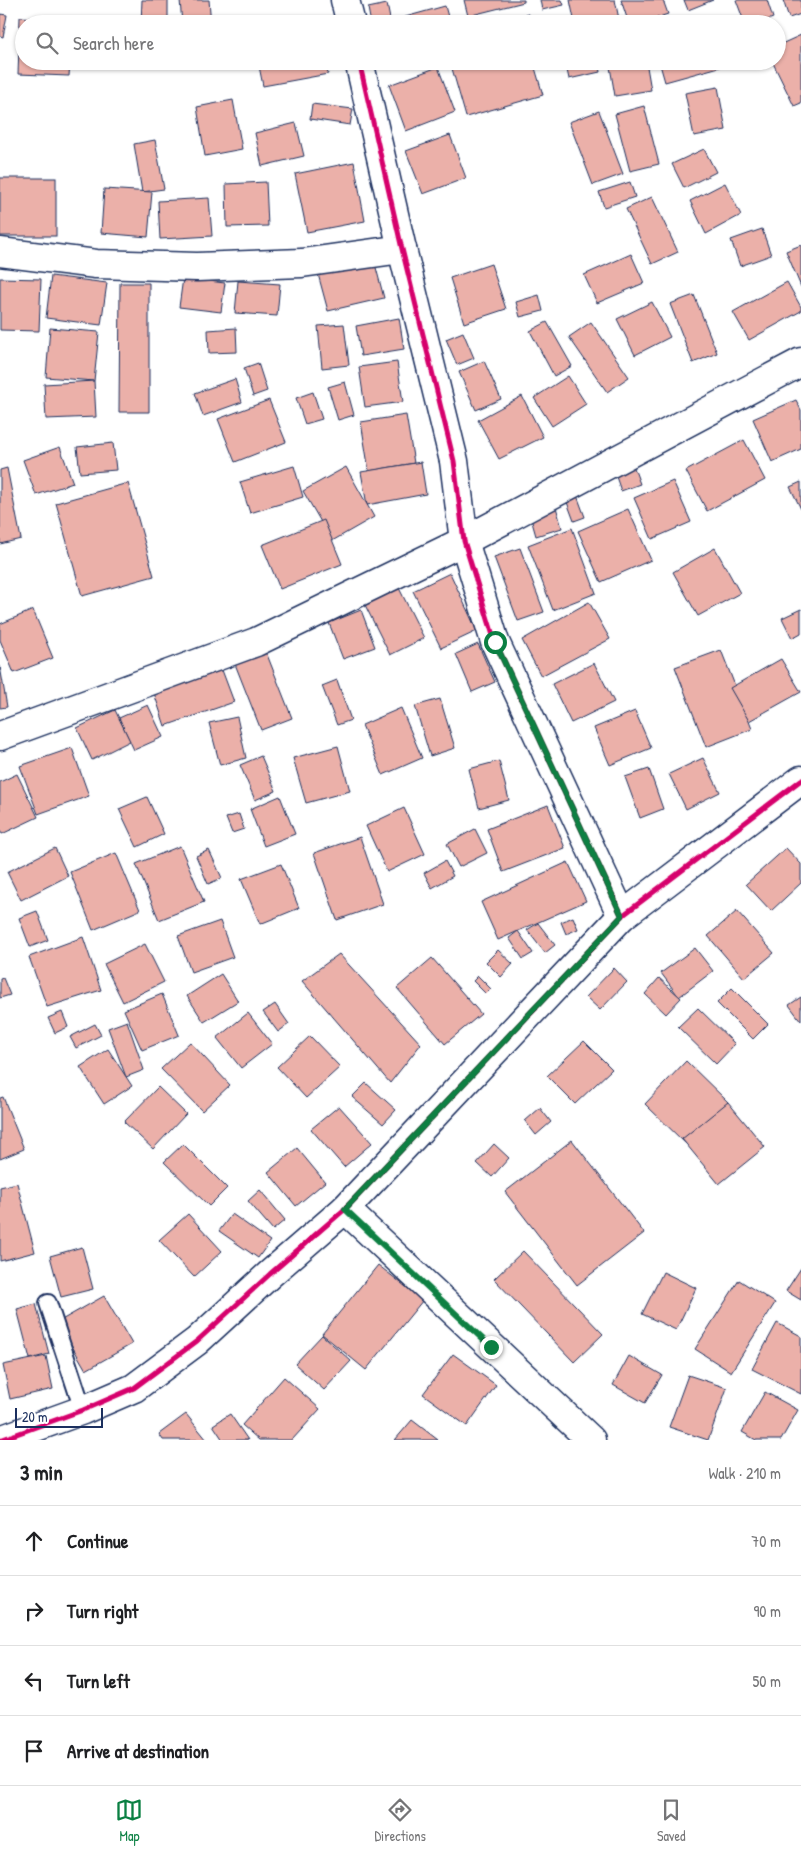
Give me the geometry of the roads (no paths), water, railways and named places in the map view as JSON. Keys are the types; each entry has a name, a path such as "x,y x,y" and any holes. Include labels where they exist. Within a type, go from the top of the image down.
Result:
{"street":[{"path":"345,0 349,15"},
{"path":"361,70 402,249 454,461 464,541 495,642 622,916"},
{"path":"0,252 96,264 197,267 302,263 402,249"},
{"path":"0,736 256,642 464,541 801,362"},
{"path":"0,1440 83,1410 134,1388 197,1341 345,1209 622,916 801,780"},
{"path":"345,1209 591,1440"}],"lane":[{"path":"48,1304 83,1410"}]}
